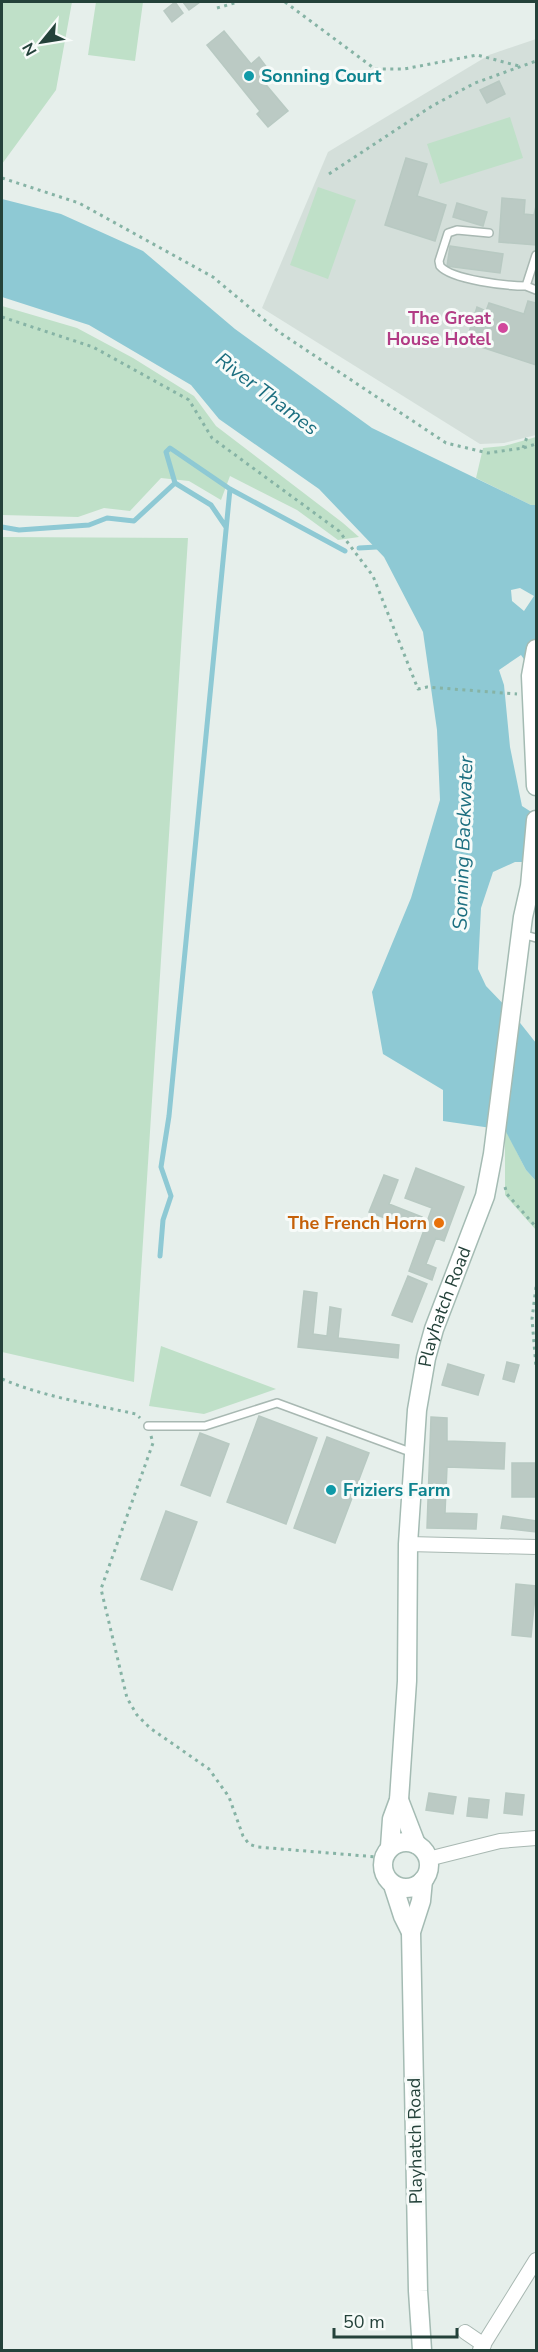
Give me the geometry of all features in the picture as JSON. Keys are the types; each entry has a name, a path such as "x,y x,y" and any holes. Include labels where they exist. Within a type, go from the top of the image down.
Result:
{"main road":[{"path":"537,649 531,676 536,733 537,786"},
{"name":"Playhatch Road","path":"387,1852 392,1819 399,1800 406,1681 408,1544 413,1453 426,1358 443,1304 485,1196 513,999 527,930 537,820"},
{"name":"Playhatch Road","path":"399,1800 416,1844"},
{"path":"403,1842 416,1844 422,1848 428,1859 429,1867 423,1880 418,1885 406,1889 393,1885 383,1873 387,1852 403,1842"},
{"name":"Playhatch Road","path":"422,2350 418,2291 411,1932 421,1901 423,1880"},
{"name":"Playhatch Road","path":"393,1885 411,1932"}],"street":[{"path":"408,1544 537,1547"},
{"path":"428,1859 500,1841 537,1838"},
{"path":"465,2332 482,2348 537,2260"}],"lane":[{"path":"489,234 457,230 448,233 439,261 440,266 449,273 500,286 526,286 537,290"},
{"path":"526,286 537,255"},
{"path":"148,1426 205,1426 277,1403 413,1453"}],"path":[{"path":"217,8 238,2"},
{"path":"285,2 375,69 404,69 477,55 519,66"},
{"path":"329,174 432,106 475,83 537,61"},
{"path":"2,178 79,203 213,277 279,332 446,443 488,453 537,444"},
{"path":"2,317 93,347 189,400 212,438 339,531 373,576 418,689 428,687 516,694"},
{"path":"523,448 527,437"},
{"path":"504,1182 507,1194 537,1227"},
{"path":"537,1287 532,1319 537,1367"},
{"path":"2,1379 68,1400 136,1414 148,1426 153,1443 101,1589 127,1698 137,1715 150,1728 183,1749 214,1776 229,1797 238,1828 249,1844 257,1847 387,1852"}],"shaded area":[{"path":"536,39 536,435 504,443 480,444 262,308 328,152 489,55"}],"green space":[{"path":"2,2 72,2 56,90 2,164"},
{"path":"96,2 143,2 135,61 88,55"},
{"path":"510,117 523,158 440,184 427,144"},
{"path":"318,187 356,200 328,279 290,265"},
{"path":"2,306 77,328 133,358 194,396 216,426 359,537 338,540 297,510 230,476 221,500 189,481 161,478 130,511 104,508 78,517 2,515"},
{"path":"536,437 536,505 531,505 476,478 483,448 504,446"},
{"path":"2,537 188,538 134,1382 2,1352"},
{"path":"505,1129 526,1170 536,1181 536,1230 505,1195"},
{"path":"161,1346 276,1389 204,1414 149,1406"}],"water":[{"path":"2,199 61,214 143,251 235,329 372,428 531,505 536,505 536,676 521,655 499,670 504,685 510,747 522,806 536,815 536,862 515,862 493,872 481,908 478,969 486,986 513,1014 536,1043 536,1181 526,1170 505,1130 443,1121 443,1090 383,1054 372,992 411,898 440,800 437,730 423,632 384,557 319,489 219,419 191,385 89,325 2,297","holes":["520,588 534,596 524,611 512,601 511,590"]}],"building":[{"path":"175,2 183,13 172,22 164,11"},
{"path":"183,2 200,2 189,10"},
{"name":"Sonning Court","path":"224,31 251,64 259,57 271,73 262,80 288,111 268,127 257,114 260,111 207,45"},
{"path":"499,81 505,94 487,103 480,90"},
{"path":"406,158 427,164 417,196 446,205 435,241 385,225"},
{"path":"502,198 525,200 524,214 534,215 536,206 536,245 499,242"},
{"path":"457,203 487,212 483,226 453,217"},
{"path":"450,246 503,254 500,273 447,266"},
{"name":"The Great House Hotel","path":"528,301 536,303 536,365 466,342 477,307 486,311 489,303 524,314"},
{"name":"The French Horn","path":"416,1168 464,1187 444,1241 436,1238 426,1264 436,1268 432,1280 409,1271 432,1208 405,1198"},
{"path":"384,1175 398,1180 389,1204 422,1217 417,1230 369,1212"},
{"path":"408,1276 427,1284 412,1322 392,1315"},
{"path":"304,1291 317,1293 313,1334 327,1336 330,1307 341,1309 338,1338 399,1345 398,1358 298,1347"},
{"path":"507,1362 519,1365 514,1382 503,1379"},
{"path":"448,1364 484,1375 478,1395 442,1385"},
{"path":"259,1416 317,1438 286,1524 227,1502"},
{"path":"431,1417 447,1418 447,1441 505,1443 504,1469 447,1467 445,1513 477,1514 476,1529 427,1528"},
{"path":"200,1433 229,1444 210,1496 181,1485"},
{"name":"Friziers Farm","path":"327,1437 369,1453 335,1543 294,1528"},
{"path":"512,1463 536,1463 536,1497 512,1497"},
{"path":"166,1511 197,1522 172,1590 141,1579"},
{"path":"503,1516 536,1521 536,1532 501,1528"},
{"path":"516,1584 536,1586 531,1637 512,1635"},
{"path":"429,1793 456,1797 453,1814 426,1810"},
{"path":"506,1793 524,1795 522,1815 504,1813"},
{"path":"469,1798 489,1800 487,1818 467,1816"}],"waterway":[{"path":"2,527 19,530 89,525 107,518 134,521 175,483 166,452 170,448 230,489 345,551"},
{"path":"175,483 211,505 226,527"},
{"path":"160,1256 163,1220 171,1196 161,1167 169,1116 230,489"},
{"path":"359,548 377,547"}],"place":[{"name":"Sonning Court","path":"249,76"},
{"name":"The Great House Hotel","path":"503,328"},
{"name":"The French Horn","path":"439,1223"},
{"name":"Friziers Farm","path":"331,1490"}],"water label":[{"name":"River Thames","path":"267,394"},
{"name":"Sonning Backwater","path":"463,843"}]}
